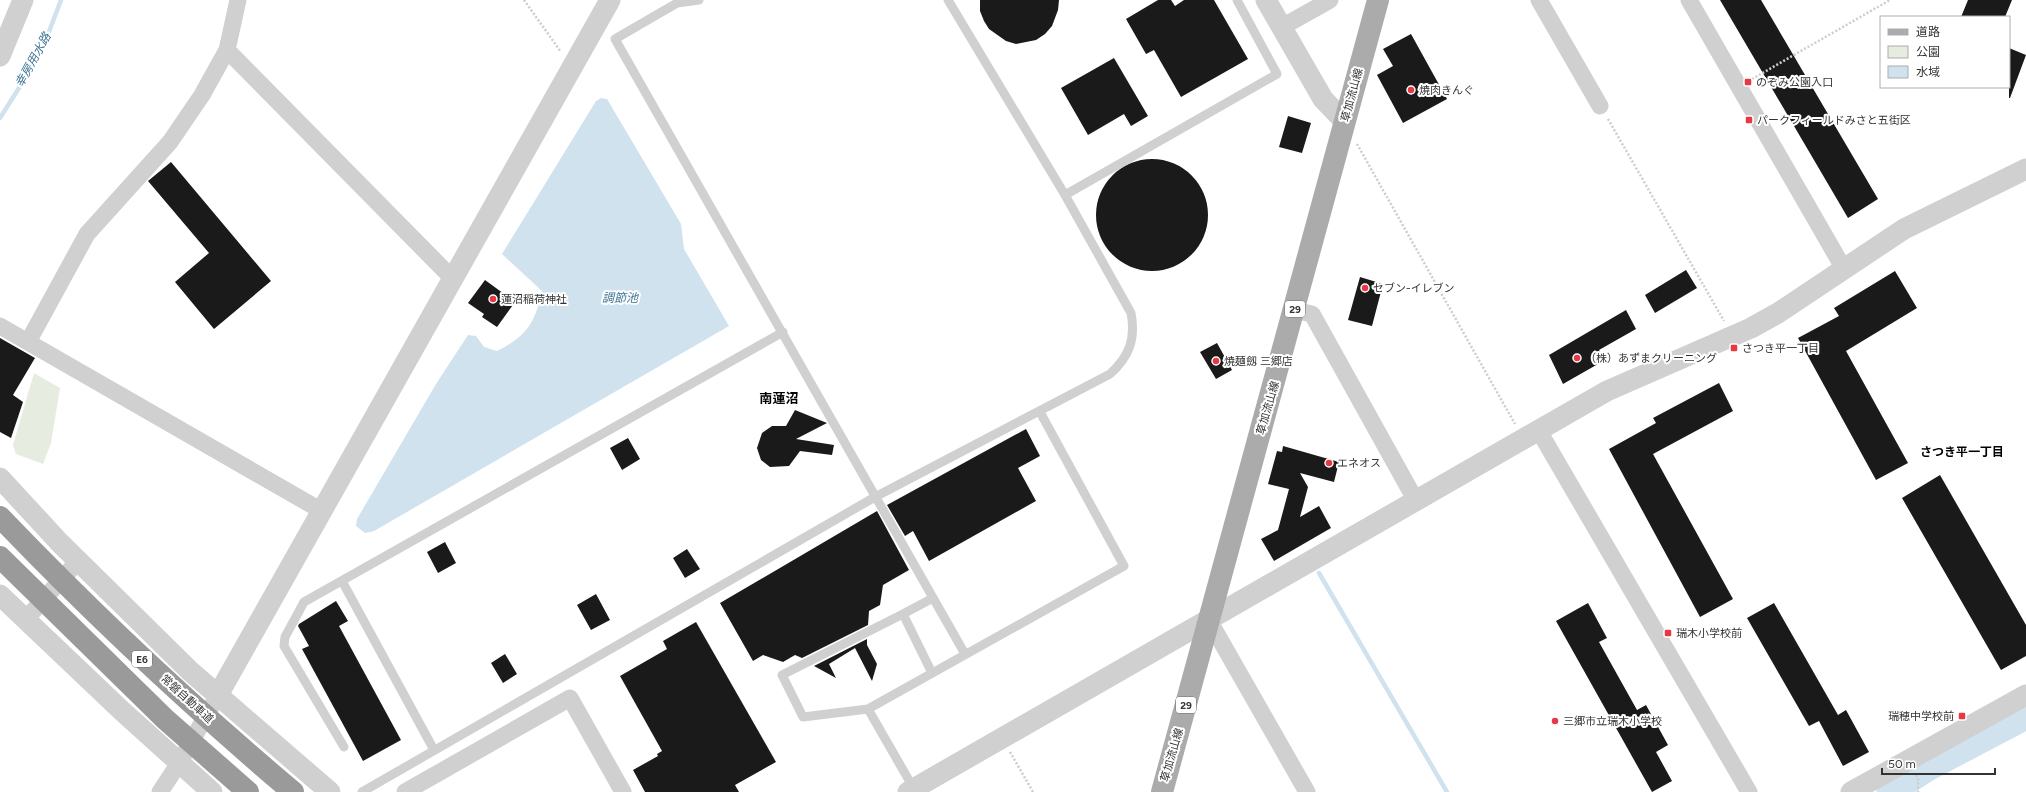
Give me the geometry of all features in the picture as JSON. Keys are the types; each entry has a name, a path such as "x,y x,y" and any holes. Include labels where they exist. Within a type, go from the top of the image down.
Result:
{"highway":[{"name":"常磐自動車道","path":"0,517 72,592 168,684 293,792"},
{"name":"E6","path":"0,557 165,719 248,792"}],"main road":[{"name":"草加流山線","path":"1162,792 1378,0"}],"street":[{"path":"0,56 23,0"},
{"path":"28,342 87,234 170,142 202,95 227,50 238,0"},
{"path":"160,792 179,763 454,280 610,0"},
{"path":"1266,0 1323,99 1345,122"},
{"path":"1282,27 1330,0"},
{"path":"1539,0 1600,106"},
{"path":"1689,0 1844,268"},
{"path":"227,50 454,280"},
{"path":"911,790 1625,382 1734,337 1778,313 1904,229 2026,169"},
{"path":"1294,310 1312,314 1416,502"},
{"path":"0,326 322,511"},
{"path":"1532,435 1749,792"},
{"path":"0,478 78,561 190,671 330,792"},
{"path":"26,619 78,561"},
{"path":"0,595 122,711 212,792"},
{"path":"1210,620 1307,792"},
{"path":"1851,792 2026,695"},
{"path":"405,792 570,698 623,792"}],"lane":[{"path":"699,0 677,3 615,39 783,332 875,498 966,654"},
{"path":"362,792 875,498 1110,374 1123,362 1132,337 1133,325 1130,313 1065,195 948,0"},
{"path":"1065,195 1277,74 1237,0"},
{"path":"344,747 284,646 285,637 304,602 783,332"},
{"path":"933,598 782,675 803,717 868,709 1124,566 1040,412"},
{"path":"342,581 434,750"},
{"path":"903,614 932,673"},
{"path":"868,709 911,790"}],"path":[{"path":"524,0 573,68"},
{"path":"1739,87 1890,0"},
{"path":"1600,106 1734,337"},
{"path":"1345,122 1532,435"},
{"path":"1002,738 1033,792"},
{"path":"1918,779 1918,792"}],"green space":[{"path":"34,373 60,388 51,443 43,464 16,454 13,445"}],"water":[{"name":"調節池","path":"601,98 607,99 681,224 684,249 729,326 374,531 365,533 356,526 357,519 436,384 468,335 476,336 484,347 497,351 523,334 533,320 542,291 502,254 596,101"}],"building":[{"path":"980,0 1059,0 1058,10 1052,26 1045,34 1036,40 1016,44 1006,41 989,29 980,11"},
{"path":"1158,0 1171,0 1175,6 1184,0 1214,0 1248,59 1181,97 1154,50 1146,54 1126,19"},
{"path":"1720,0 1761,0 1878,199 1848,218"},
{"path":"1968,0 2012,0 2005,16 1961,16"},
{"path":"1411,34 1447,99 1403,123 1377,75 1393,66 1383,49"},
{"path":"2010,48 2026,55 2009,98 2010,88"},
{"path":"1114,58 1148,116 1131,126 1124,114 1088,135 1061,88"},
{"path":"1288,116 1311,123 1302,153 1279,147"},
{"path":"1152,159 1163,160 1173,164 1183,169 1191,176 1198,184 1203,194 1207,204 1207,226 1203,236 1198,246 1191,254 1183,261 1173,266 1163,270 1152,271 1141,270 1131,266 1121,261 1113,254 1106,246 1101,236 1097,226 1096,215 1097,204 1101,194 1106,184 1113,176 1121,169 1131,164 1141,160"},
{"path":"171,162 271,281 214,329 175,282 209,253 148,181"},
{"path":"1686,270 1697,288 1655,313 1645,295"},
{"path":"1895,271 1917,308 1846,351 1908,463 1876,480 1798,338 1839,316 1834,308"},
{"path":"1360,277 1383,284 1372,326 1348,320"},
{"path":"485,280 515,302 497,327 482,317 484,314 468,303"},
{"name":"（株）あずまクリーニング","path":"1626,310 1636,329 1599,350 1605,360 1563,384 1549,355"},
{"path":"0,338 35,358 13,395 23,402 11,438 0,432"},
{"name":"焼麺劔 三郷店","path":"1217,343 1232,370 1216,379 1200,352"},
{"path":"1719,383 1733,411 1653,454 1733,599 1700,617 1609,449 1656,423 1653,418"},
{"path":"795,410 827,423 796,439 834,445 832,455 800,451 789,466 770,467 761,460 757,448 762,433 772,426 786,426"},
{"path":"1026,429 1040,456 1018,468 1036,501 929,561 913,531 905,536 887,505"},
{"path":"628,438 640,459 622,470 610,448"},
{"path":"1283,446 1339,462 1334,482 1300,473 1308,487 1300,517 1319,506 1331,528 1274,561 1261,539 1278,530 1289,489 1268,484 1277,451 1282,452"},
{"path":"1940,475 2026,625 2026,656 2001,670 1902,498"},
{"path":"877,511 909,570 883,585 880,605 869,611 868,625 802,658 795,655 783,662 763,655 753,661 720,603"},
{"path":"445,542 456,563 438,573 427,552"},
{"path":"687,549 700,569 685,578 673,558"},
{"path":"596,594 610,620 591,630 577,605"},
{"path":"336,601 348,621 339,626 401,740 363,761 302,649 309,646 298,626"},
{"path":"1588,603 1607,638 1599,642 1637,710 1646,705 1668,745 1656,752 1672,781 1652,792 1556,621"},
{"path":"1774,603 1838,715 1846,710 1869,752 1843,766 1819,721 1809,726 1747,618"},
{"path":"696,622 776,762 735,785 739,792 645,792 633,770 658,756 657,754 662,751 620,676 667,649 663,641"},
{"path":"867,639 867,645 877,664 872,681 855,648 829,664 836,678 814,666"},
{"path":"505,654 517,674 503,683 491,663"}],"waterway":[{"name":"幸房用水路","path":"0,118 24,80 47,37 61,0"},
{"path":"1319,573 1447,792"},
{"path":"1890,792 1929,767 2026,716"}],"place":[{"name":"のぞみ公園入口","path":"1748,82"},
{"name":"焼肉きんぐ","path":"1411,90"},
{"name":"パークフィールドみさと五街区","path":"1749,120"},
{"name":"セブン-イレブン","path":"1365,288"},
{"name":"蓮沼稲荷神社","path":"493,299"},
{"name":"さつき平一丁目","path":"1734,348"},
{"name":"（株）あずまクリーニング","path":"1577,358"},
{"name":"焼麺劔 三郷店","path":"1216,361"},
{"name":"エネオス","path":"1329,463"},
{"name":"瑞木小学校前","path":"1668,633"},
{"name":"瑞穂中学校前","path":"1962,716"},
{"name":"三郷市立瑞木小学校","path":"1555,721"}],"district":[{"name":"南蓮沼","path":"779,398"},
{"name":"さつき平一丁目","path":"1962,452"}]}
